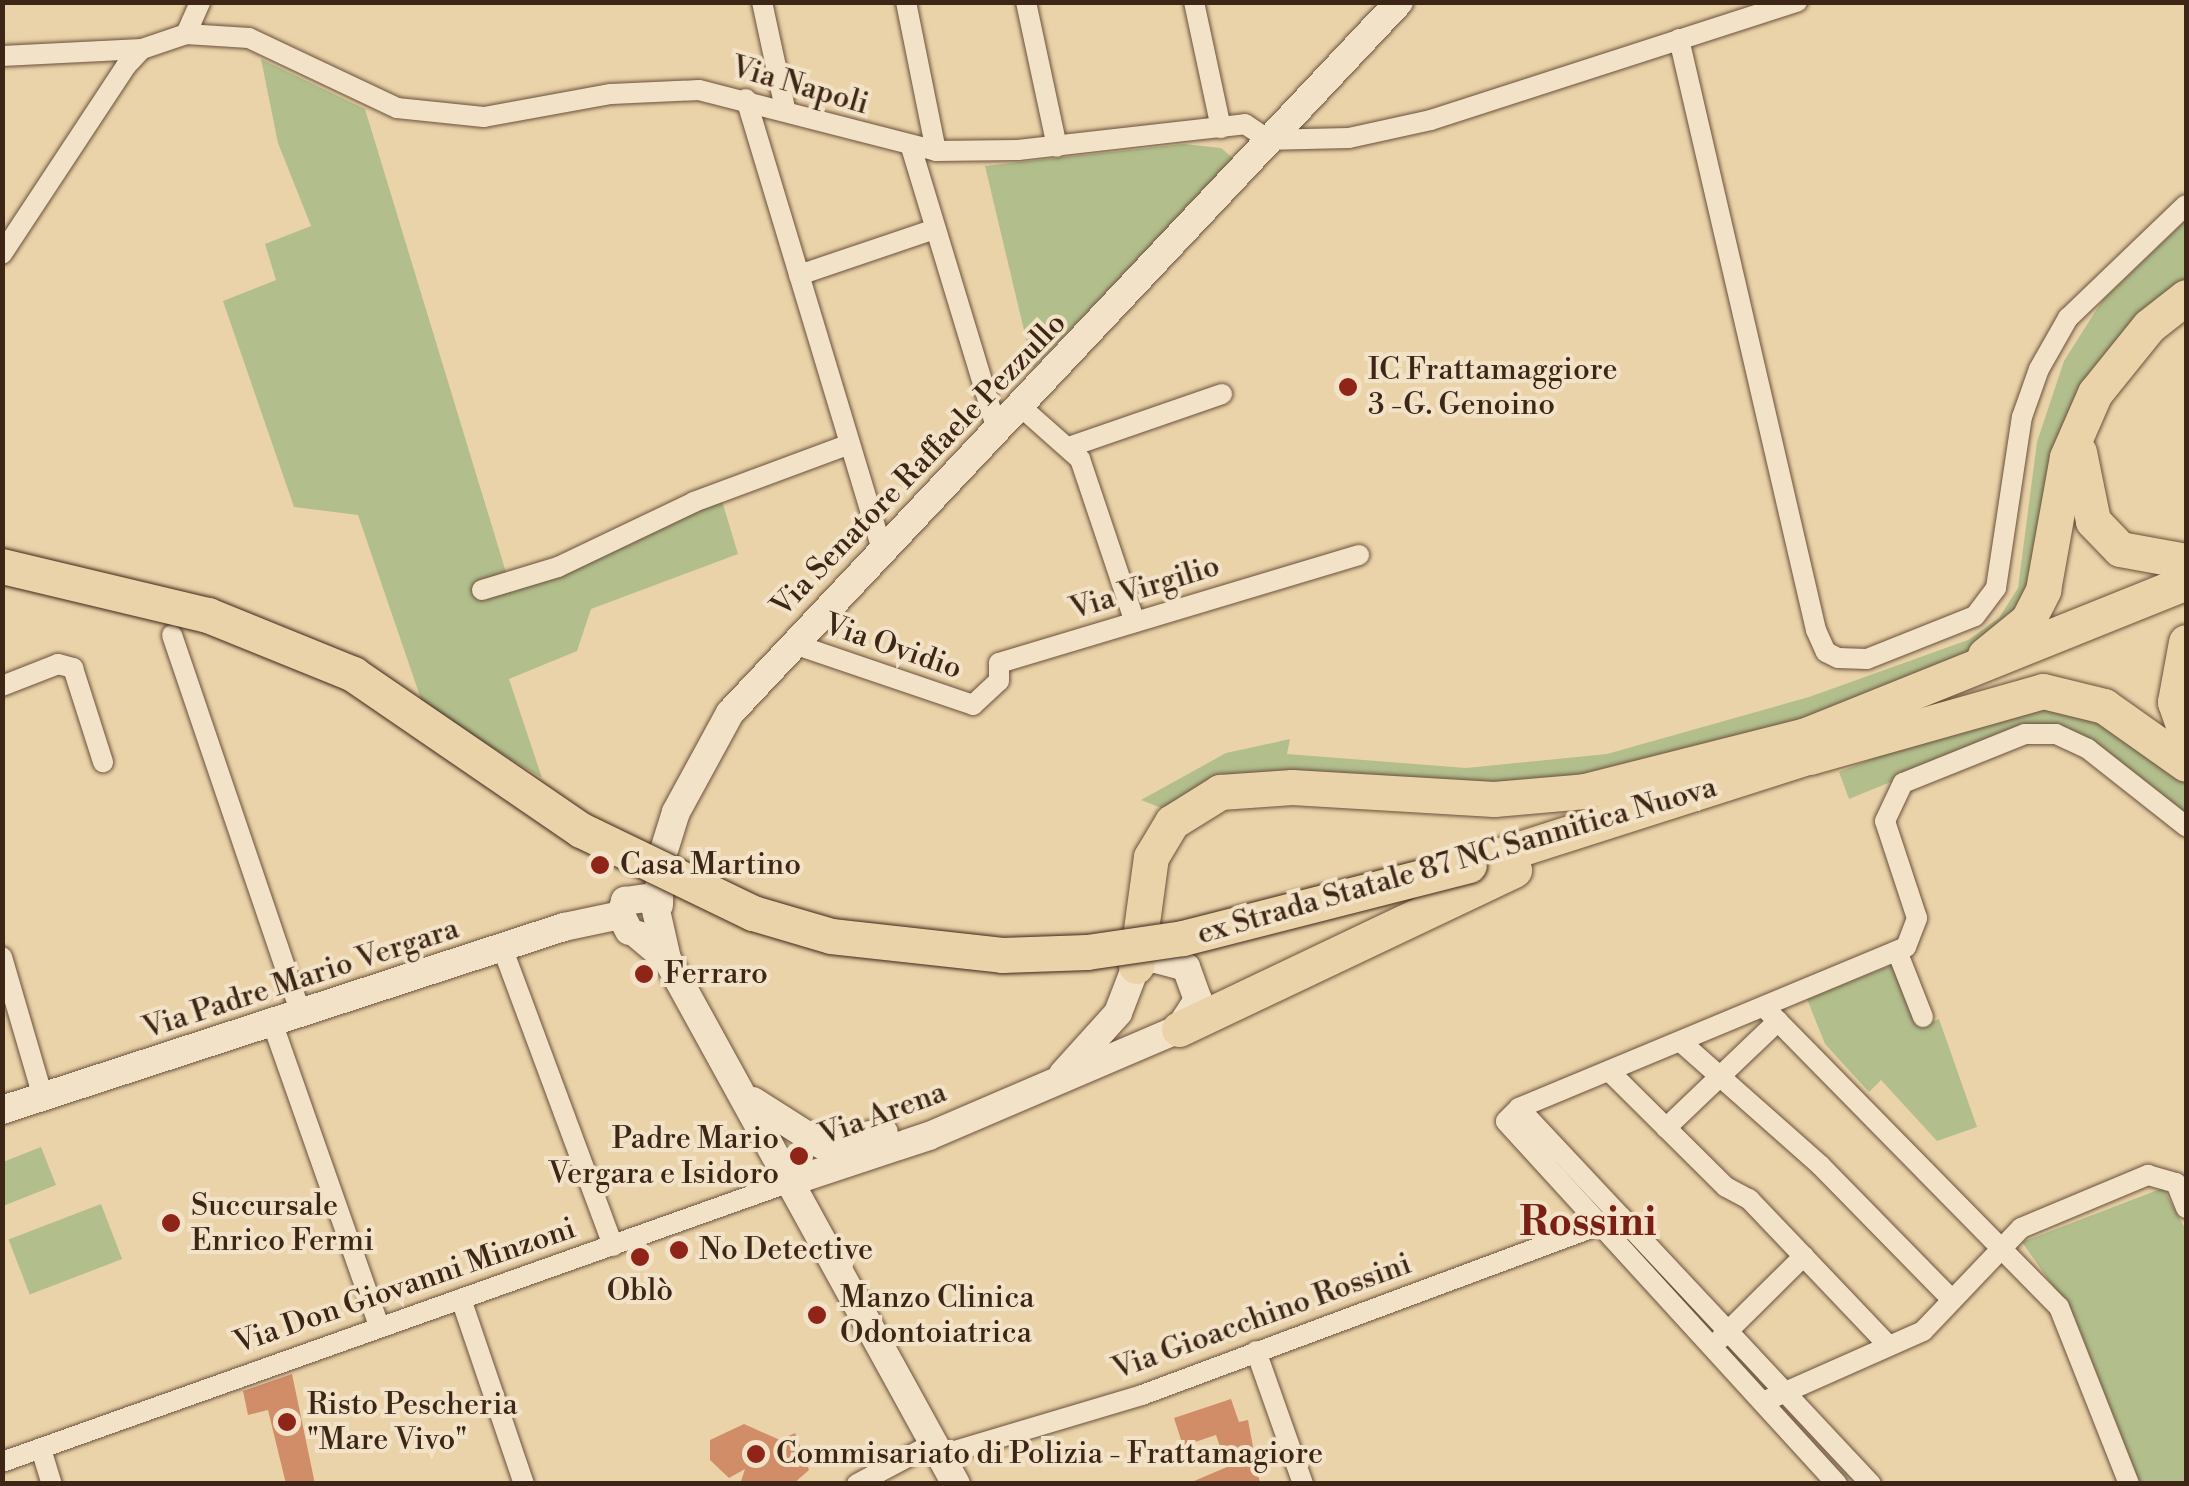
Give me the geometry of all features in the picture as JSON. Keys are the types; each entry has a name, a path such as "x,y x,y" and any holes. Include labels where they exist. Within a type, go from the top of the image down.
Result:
{"highway":[{"path":"1908,699 2008,640 2028,620 2043,590 2059,486 2080,425 2117,361 2186,297"},
{"path":"2080,425 2081,493 2092,521 2120,549 2186,561"},
{"name":"ex Strada Statale 87 NC Sannitica Nuova","path":"2,566 208,615 353,674 581,830 753,913 831,936 1002,955 1088,952 1183,938 1469,864 1710,792 1908,699 2186,582"},
{"name":"ex Strada Statale 87 NC Sannitica Nuova","path":"1808,746 2186,604"},
{"path":"2186,642 2175,702 2186,734"},
{"path":"1136,966 1151,857 1172,822 1220,792 1274,786 1411,798 1536,797 1808,746 2043,690 2104,706 2186,764"},
{"path":"1179,1029 1480,884 1710,792"}],"street":[{"path":"2,56 142,49 186,34 200,2"},
{"path":"762,2 785,108"},
{"path":"906,2 936,151"},
{"path":"1026,2 1057,147"},
{"path":"1194,2 1228,128"},
{"name":"Via Senatore Raffaele Pezzullo","path":"643,914 708,744 882,549 1399,2"},
{"path":"1270,140 1349,138 1430,120 1797,2"},
{"name":"Via Napoli","path":"186,34 249,38 397,108 484,117 610,94 699,90 785,108 936,151 1057,147 1257,126 1270,140"},
{"path":"1679,39 1816,630 1826,652 1838,658 1867,660 1975,616 1996,588 2022,417 2039,369 2068,318 2186,204"},
{"path":"2,254 142,49"},
{"path":"746,99 882,549"},
{"path":"911,147 997,430"},
{"path":"799,275 935,229"},
{"path":"1069,446 1222,394"},
{"path":"1020,406 1080,459 1135,622"},
{"path":"482,590 558,567 694,502 850,444"},
{"name":"Via Virgilio","path":"973,705 999,681 1000,663 1359,554"},
{"path":"172,635 300,1012"},
{"name":"Via Ovidio","path":"794,644 973,705"},
{"path":"2,686 58,664 73,668 103,762"},
{"path":"1870,1484 1704,1306 1611,1221 1513,1115 1680,1042 1771,1014 1897,951 1917,918 1885,821 1903,784 2025,734 2056,734 2186,826"},
{"path":"643,914 956,1484"},
{"name":"Via Padre Mario Vergara","path":"2,1110 502,947 643,914"},
{"path":"502,947 613,1246"},
{"path":"1897,951 1923,1017"},
{"path":"2,957 42,1097"},
{"path":"1063,1074 1118,1013 1136,966 1170,958 1186,967 1198,1000 1179,1029"},
{"path":"1666,1128 1720,1076 1771,1014"},
{"path":"1771,1014 2059,1307 2129,1484"},
{"path":"272,1022 379,1325"},
{"name":"Via Arena","path":"790,1182 998,1106 1063,1074 1179,1029"},
{"path":"1680,1042 1952,1300"},
{"path":"1609,1071 1804,1256 1888,1345"},
{"name":"Via Arena","path":"740,1089 772,1119 822,1145 998,1106"},
{"path":"1763,1402 1781,1388 1923,1331 2021,1228 2148,1176 2176,1183 2186,1208"},
{"name":"Via Don Giovanni Minzoni","path":"2,1462 790,1182"},
{"path":"1611,1221 1688,1321 1837,1484"},
{"name":"Via Gioacchino Rossini","path":"857,1484 937,1449 1142,1395 1611,1221"},
{"path":"1712,1346 1804,1256"},
{"path":"460,1299 524,1484"},
{"path":"1688,1321 1704,1306"},
{"path":"1256,1351 1303,1484"},
{"path":"41,1449 52,1484"}],"green space":[{"path":"261,59 365,109 512,592 722,501 738,554 591,609 577,651 509,679 542,778 423,705 358,515 294,507 223,301 276,280 265,244 311,226 278,143"},
{"path":"1184,144 1221,148 1234,159 1033,368 985,166"},
{"path":"2186,220 2186,287 2123,339 2034,599 1978,652 1767,732 1608,780 1169,811 1141,800 1226,753 1290,739 1287,754 1466,768 1607,754 1809,697 1968,640 1999,618 2018,588 2037,442 2064,361 2102,301"},
{"path":"2076,704 2186,778 2186,816 2069,731 1930,766 1849,799 1839,772 2008,705"},
{"path":"1895,964 1920,1027 1939,1019 1977,1127 1937,1141 1881,1080 1869,1092 1825,1044 1807,999"},
{"path":"41,1147 56,1185 3,1206 3,1162"},
{"path":"2163,1188 2186,1230 2186,1483 2140,1483 2075,1318 2022,1242"},
{"path":"101,1204 122,1259 30,1295 9,1239"}],"building":[{"name":"Risto Pescheria \"Mare Vivo\"","path":"292,1374 315,1484 286,1484 268,1410 248,1415 243,1391"},
{"path":"1231,1399 1239,1422 1248,1420 1260,1484 1187,1484 1227,1467 1216,1435 1183,1446 1174,1418"},
{"name":"Commisariato di Polizia - Frattamagiore","path":"744,1424 780,1440 795,1433 809,1470 793,1484 740,1484 745,1469 729,1478 710,1460 710,1440"}],"place":[{"name":"IC Frattamaggiore 3 -G. Genoino","path":"1348,387"},
{"name":"Casa Martino","path":"600,865"},
{"name":"Ferraro","path":"644,974"},
{"name":"Padre Mario Vergara e Isidoro","path":"799,1156"},
{"name":"Succursale Enrico Fermi","path":"171,1223"},
{"name":"No Detective","path":"679,1250"},
{"name":"Oblò","path":"640,1257"},
{"name":"Manzo Clinica Odontoiatrica","path":"817,1315"},
{"name":"Risto Pescheria \"Mare Vivo\"","path":"287,1422"},
{"name":"Commisariato di Polizia - Frattamagiore","path":"756,1454"}],"district":[{"name":"Rossini","path":"1588,1223"}]}
